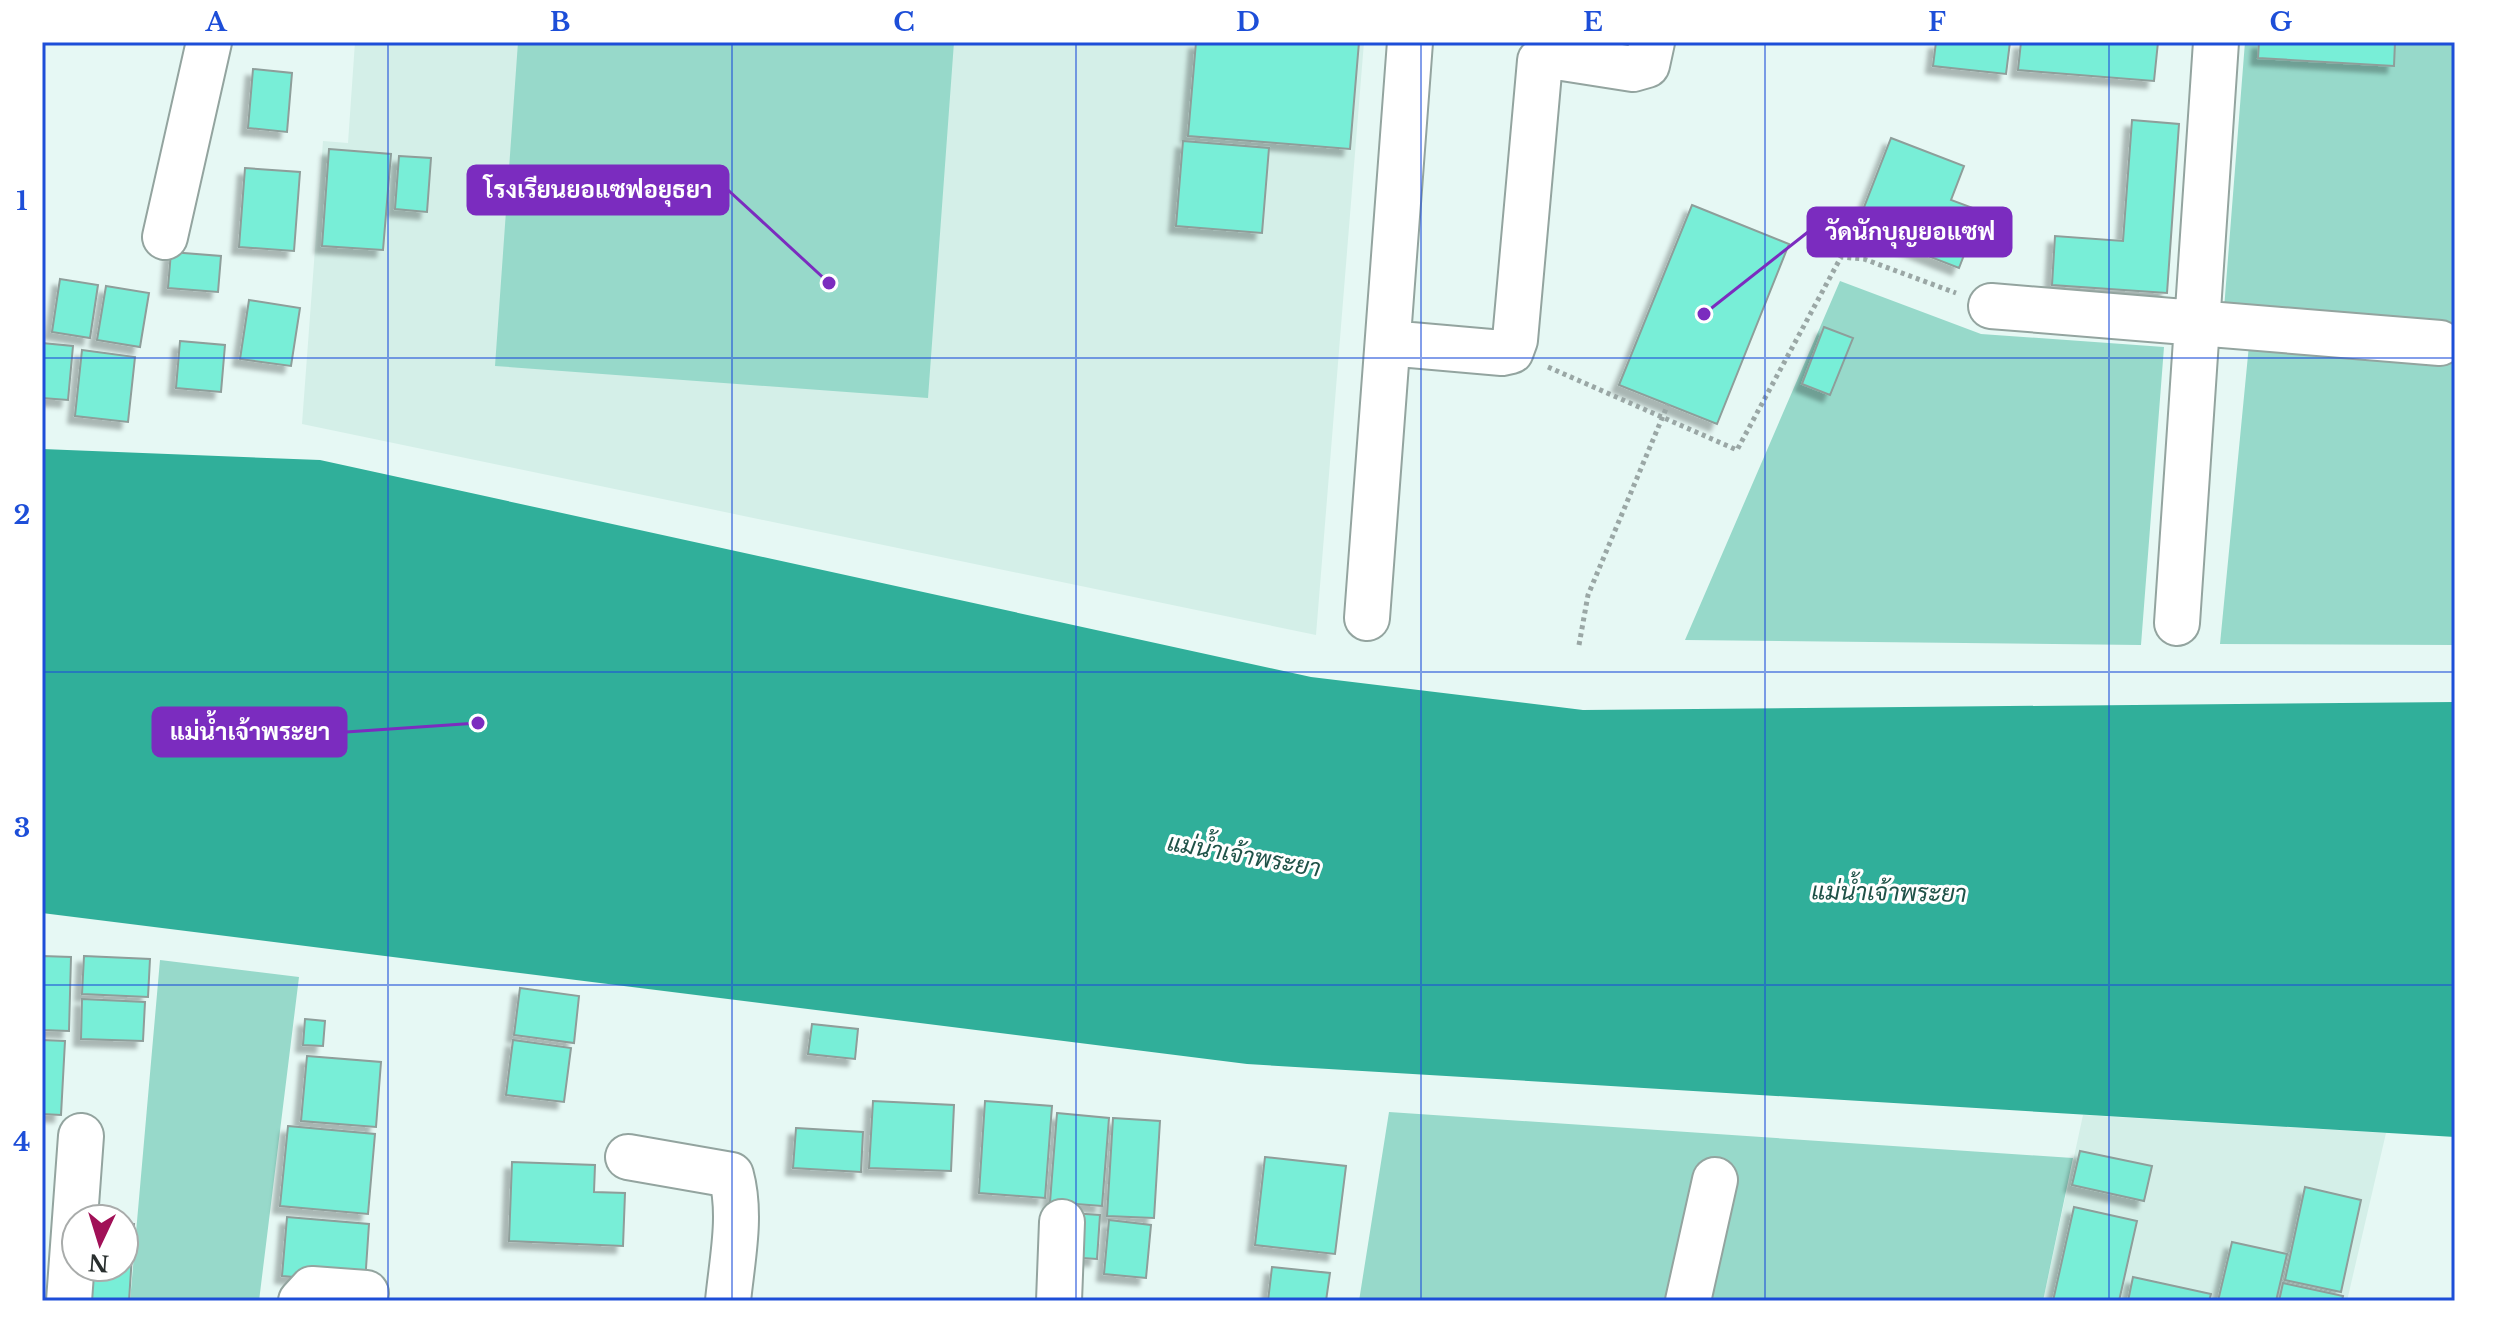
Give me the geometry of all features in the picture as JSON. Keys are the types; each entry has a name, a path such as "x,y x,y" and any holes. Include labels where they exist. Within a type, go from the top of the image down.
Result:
{"lane":[{"path":"165,237 209,42"},
{"path":"1367,618 1410,42"},
{"path":"1388,343 1502,353 1511,351 1515,340 1540,61 1550,56 1633,69 1647,65 1652,42"},
{"path":"2177,623 2216,42"},
{"path":"1991,306 2440,343"},
{"path":"69,1301 81,1136"},
{"path":"628,1157 731,1175 736,1211 728,1301"},
{"path":"1688,1301 1715,1180"},
{"path":"1059,1301 1062,1222"},
{"path":"301,1301 312,1289 366,1293"}],"path":[{"path":"1575,379 1739,449 1841,257 1864,259 1991,306"},
{"path":"1579,645 1588,595 1668,404"}],"shaded area":[{"path":"355,42 1364,42 1316,635 302,424 323,141 348,143"},
{"path":"518,42 954,42 928,398 495,366"},
{"path":"2245,42 2455,42 2455,645 2220,644 2252,314 2224,309"},
{"path":"1840,281 1981,334 2164,347 2141,645 1685,640"},
{"path":"160,960 299,977 259,1301 130,1301 132,1283 140,1283 139,1203"},
{"path":"1389,1112 2073,1158 2043,1301 1359,1301"},
{"path":"2083,1115 2386,1133 2347,1301 2043,1301"}],"water":[{"path":"42,449 320,460 1311,677 1583,710 2455,702 2455,1137 1247,1064 42,913"}],"building":[{"path":"1196,42 1359,42 1350,149 1188,136"},
{"path":"1936,42 2010,42 2006,74 1933,66"},
{"path":"2021,42 2158,42 2154,81 2018,70"},
{"path":"2259,42 2395,42 2394,66 2258,58"},
{"path":"253,69 292,73 287,132 248,128"},
{"path":"2132,120 2179,124 2167,293 2052,285 2055,236 2123,241"},
{"path":"1891,138 1964,166 1951,200 1981,211 1959,268 1856,228"},
{"path":"1183,141 1269,148 1262,233 1176,226"},
{"path":"329,149 391,154 383,250 322,246"},
{"path":"399,156 431,158 427,212 395,209"},
{"path":"245,168 300,172 294,251 239,247"},
{"path":"1692,205 1789,244 1717,424 1619,385"},
{"path":"171,252 221,256 218,292 168,288"},
{"path":"60,279 98,285 90,338 52,332"},
{"path":"106,286 149,293 140,347 97,340"},
{"path":"249,300 300,308 291,366 240,359"},
{"path":"1824,327 1853,338 1830,395 1802,384"},
{"path":"180,341 225,345 221,392 176,388"},
{"path":"42,343 73,346 68,400 42,398"},
{"path":"82,350 135,357 128,422 75,416"},
{"path":"42,956 71,957 69,1031 42,1030"},
{"path":"84,956 150,959 148,997 82,994"},
{"path":"520,988 579,996 574,1043 514,1035"},
{"path":"82,999 145,1002 143,1041 81,1039"},
{"path":"305,1019 325,1021 323,1046 303,1045"},
{"path":"812,1024 858,1029 855,1059 808,1054"},
{"path":"42,1040 65,1041 61,1115 42,1114"},
{"path":"513,1040 571,1048 564,1102 506,1095"},
{"path":"307,1056 381,1062 376,1127 301,1121"},
{"path":"873,1101 954,1105 951,1171 869,1168"},
{"path":"985,1101 1052,1106 1045,1198 979,1193"},
{"path":"1057,1113 1109,1118 1102,1206 1050,1202"},
{"path":"1113,1118 1160,1121 1154,1218 1107,1216"},
{"path":"288,1126 375,1134 368,1214 280,1206"},
{"path":"796,1128 863,1132 861,1172 793,1168"},
{"path":"2080,1151 2152,1166 2144,1201 2072,1185"},
{"path":"1265,1157 1346,1166 1335,1254 1255,1245"},
{"path":"512,1162 595,1165 594,1192 625,1193 623,1246 509,1241"},
{"path":"2305,1187 2361,1200 2341,1292 2285,1280"},
{"path":"2074,1207 2137,1221 2119,1301 2053,1301"},
{"path":"1071,1213 1100,1215 1097,1259 1067,1257"},
{"path":"287,1217 369,1224 365,1283 282,1276"},
{"path":"1109,1220 1151,1225 1146,1278 1104,1274"},
{"path":"2232,1242 2287,1254 2276,1301 2218,1301"},
{"path":"1272,1267 1330,1273 1326,1301 1268,1301"},
{"path":"2133,1277 2211,1294 2209,1301 2128,1301"},
{"path":"75,1283 130,1283 129,1301 73,1301"},
{"path":"2283,1283 2343,1296 2342,1301 2279,1301"}],"place":[{"name":"โรงเรียนยอแซฟอยุธยา","path":"829,283"},
{"name":"วัดนักบุญยอแซฟ","path":"1704,314"},
{"name":"แม่น้ำเจ้าพระยา","path":"478,723"}]}
